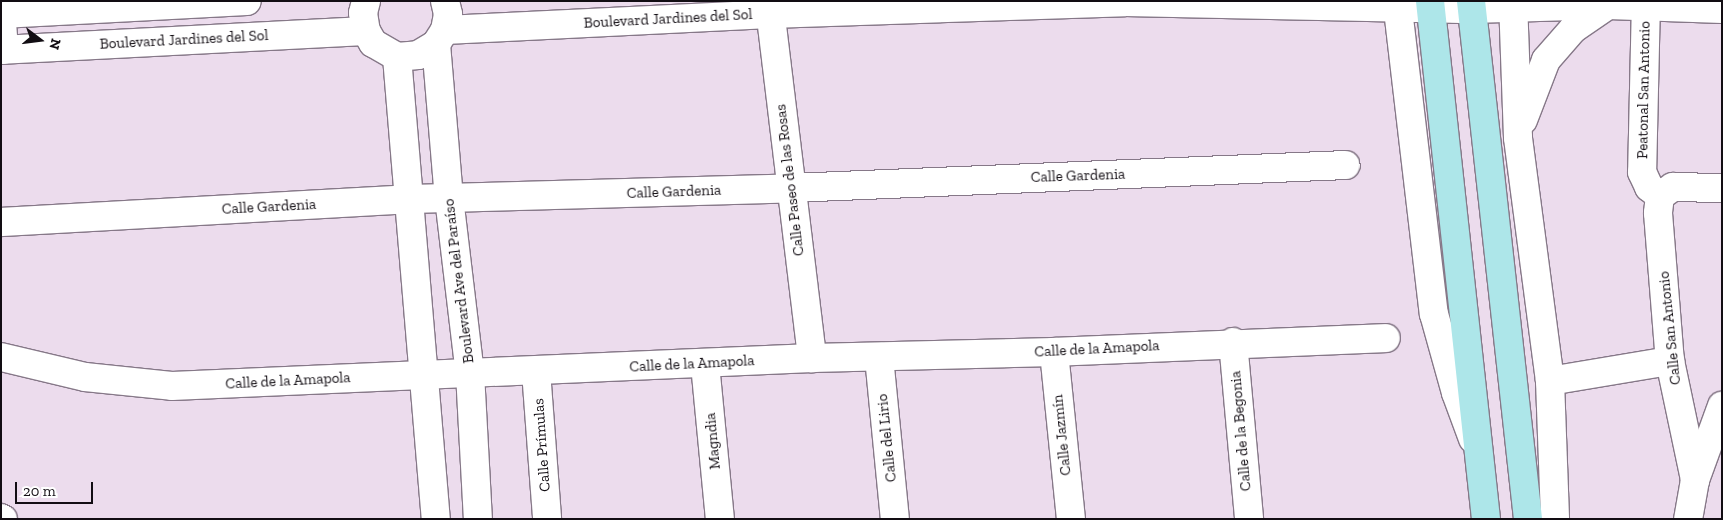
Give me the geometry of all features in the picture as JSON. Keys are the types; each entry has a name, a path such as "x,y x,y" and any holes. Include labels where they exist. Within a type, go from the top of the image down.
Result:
{"main road":[{"path":"1471,5 1528,519"},
{"path":"1430,6 1486,519"}],"street":[{"path":"2,14 247,1"},
{"path":"366,1 362,13 366,32 373,43 398,57 418,56 441,37"},
{"name":"Boulevard Ave del Paraíso","path":"445,1 448,14 441,37 448,198 470,373 478,519"},
{"name":"Boulevard Jardines del Sol","path":"441,37 770,8 1125,2 1430,6 1646,4 1722,9"},
{"path":"1513,4 1518,138 1550,381 1555,519"},
{"name":"Peatonal San Antonio","path":"1646,4 1642,172 1649,187 1660,196"},
{"path":"1398,5 1434,314 1456,393 1478,451"},
{"path":"1518,138 1528,101 1546,60 1573,29 1608,5"},
{"name":"Calle Paseo de las Rosas","path":"770,8 812,358"},
{"path":"1,9 3,50"},
{"name":"Boulevard Jardines del Sol","path":"3,50 366,32"},
{"path":"398,57 408,199 426,374 436,519"},
{"name":"Calle Gardenia","path":"1,222 408,199 791,188 1346,165"},
{"path":"1660,196 1673,186 1722,188"},
{"name":"Calle San Antonio","path":"1660,196 1658,213 1670,360 1695,480 1688,519"},
{"name":"Calle de la Amapola","path":"1,356 85,377 172,386 812,358 1054,352 1233,342 1386,338"},
{"name":"Calle de la Begonia","path":"1233,342 1249,519"},
{"name":"Calle Jazmín","path":"1054,352 1071,519"},
{"name":"Calle del Lirio","path":"879,357 896,519"},
{"path":"1550,381 1670,360"},
{"name":"Magndia","path":"705,364 720,519"},
{"name":"Calle Prímulas","path":"536,371 547,519"},
{"path":"1695,480 1722,406"}]}
